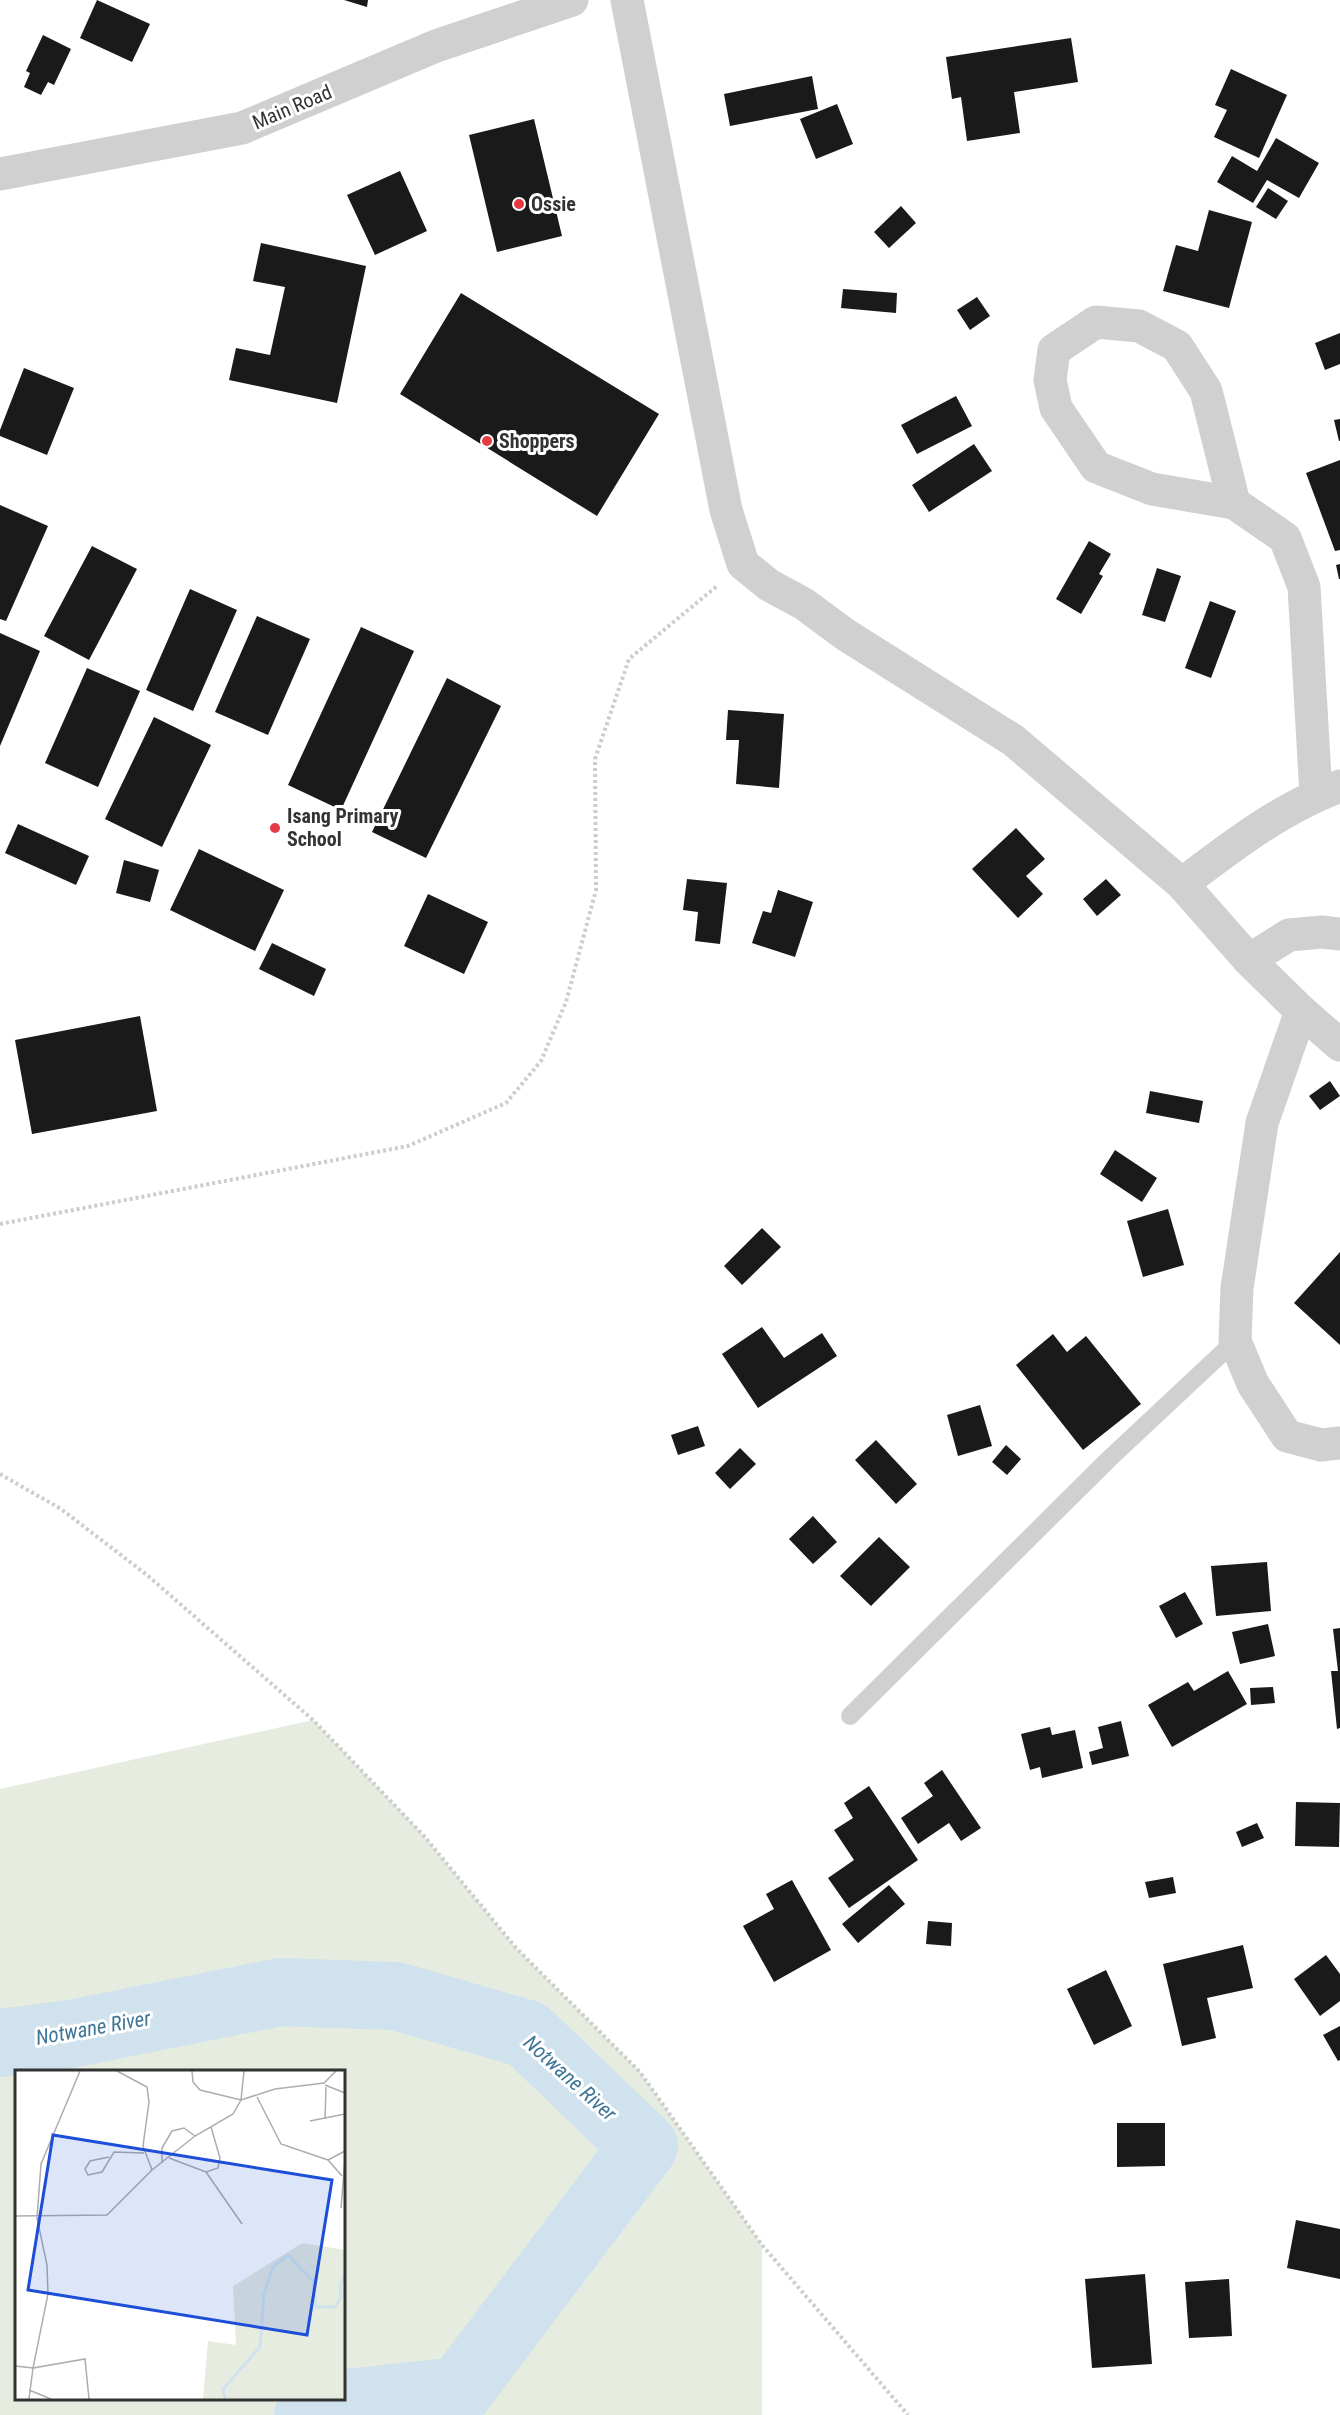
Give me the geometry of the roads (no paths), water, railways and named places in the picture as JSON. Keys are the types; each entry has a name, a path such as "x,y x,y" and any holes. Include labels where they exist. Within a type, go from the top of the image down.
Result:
{"street":[{"name":"Main Road","path":"0,174 242,128 436,46 572,0"},
{"path":"627,0 726,510 743,564 769,585 804,604 846,635 1013,740 1182,884 1249,960 1340,1045"},
{"path":"1182,884 1248,834 1328,790 1304,587 1285,538 1234,503 1152,489 1096,467 1056,408 1050,380 1054,350 1096,322 1138,326 1177,346 1206,391 1234,503"},
{"path":"1249,960 1289,935 1322,932 1340,934"},
{"path":"1302,1011 1262,1124 1237,1288 1235,1341 1253,1384 1287,1436 1321,1445 1340,1443"}],"lane":[{"path":"850,1716 1109,1459 1235,1341"}],"waterway":[{"name":"Notwane River","path":"0,2043 70,2034 280,1992 395,1996 527,2034 644,2146 459,2391 327,2405 308,2415"}],"place":[{"name":"Ossie","path":"519,204"},
{"name":"Shoppers","path":"487,441"},
{"name":"Isang Primary School","path":"275,828"}]}
